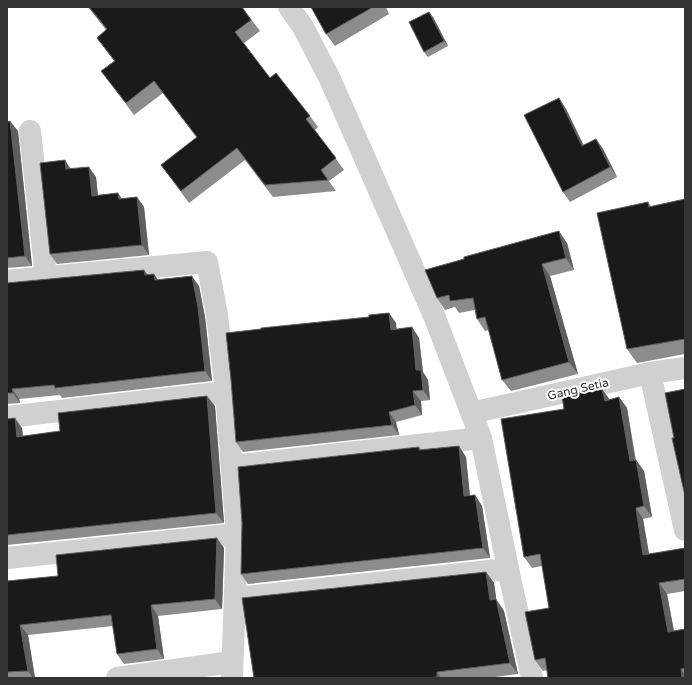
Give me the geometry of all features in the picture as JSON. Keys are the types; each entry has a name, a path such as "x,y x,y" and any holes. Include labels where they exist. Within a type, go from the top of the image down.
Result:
{"street":[{"path":"289,7 303,27 330,79 435,318 472,413 481,438 532,678"},
{"path":"30,131 46,277"},
{"path":"7,281 208,262 217,315 226,392 237,534 236,598 232,670 117,678"},
{"name":"Gang Setia","path":"472,413 650,373 685,368"},
{"path":"650,373 685,530"},
{"path":"7,417 226,392"},
{"path":"232,466 481,438"},
{"path":"7,558 237,534"},
{"path":"236,598 508,569"}],"building":[{"path":"89,7 242,7 251,20 235,32 270,78 276,73 310,116 306,119 336,158 321,170 328,180 265,185 237,148 181,191 161,165 197,137 154,81 126,103 101,71 115,61 97,38 107,29"},
{"path":"311,7 373,7 326,34"},
{"path":"429,12 444,41 424,52 409,22"},
{"path":"559,98 582,146 596,139 610,167 563,192 524,115"},
{"path":"10,121 25,256 7,258 7,122"},
{"path":"65,160 66,169 89,167 92,196 118,193 119,199 137,197 142,245 50,254 40,163"},
{"path":"685,199 685,339 627,349 597,213 648,202 649,207"},
{"path":"559,231 566,258 542,264 569,362 502,380 485,317 477,319 473,298 450,301 449,295 437,298 425,270 464,259 464,257"},
{"path":"144,270 145,275 154,274 155,280 192,276 198,307 205,371 55,388 54,385 12,389 13,393 7,393 7,283"},
{"path":"389,313 391,330 412,327 416,370 421,370 423,390 413,391 415,405 389,412 392,425 236,442 226,333 369,317 369,315"},
{"path":"602,389 605,401 619,397 630,461 636,460 644,506 636,508 643,555 685,548 685,579 659,583 668,632 685,629 685,668 681,669 682,678 548,678 545,658 535,660 525,612 549,608 540,554 524,557 501,419 564,409 562,396"},
{"path":"685,389 685,496 672,438 674,438 665,393"},
{"path":"207,396 216,513 7,535 7,419 15,418 17,437 60,431 58,413"},
{"path":"459,446 464,496 475,495 483,548 241,574 242,523 238,467 419,447 419,450"},
{"path":"217,538 215,599 151,605 157,649 117,654 111,615 20,625 28,671 7,672 7,581 58,576 56,555"},
{"path":"486,572 490,600 496,599 510,663 437,672 437,677 426,678 254,678 242,598"}]}
